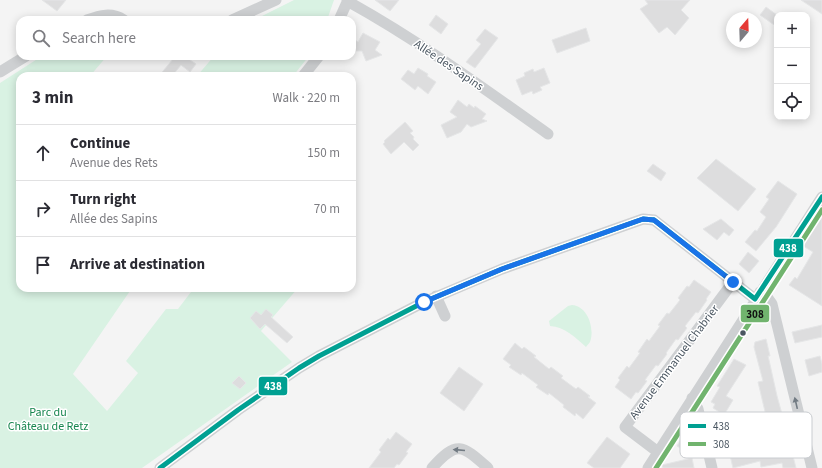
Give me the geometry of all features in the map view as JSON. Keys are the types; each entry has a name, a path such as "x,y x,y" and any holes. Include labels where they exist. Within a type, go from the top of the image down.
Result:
{"street":[{"path":"241,16 276,0"},
{"path":"341,16 347,1"},
{"name":"Allée des Sapins","path":"347,1 412,39 548,134"},
{"path":"97,16 115,16"},
{"path":"0,72 20,60"},
{"path":"306,72 316,60"},
{"path":"683,412 822,196"},
{"path":"160,468 260,394 319,356 436,296 502,269 643,219 654,220 733,282 758,296 767,297 772,304 798,412"},
{"name":"Avenue Emmanuel Chabrier","path":"658,452 625,427 733,282"},
{"path":"436,296 445,316"},
{"path":"692,398 699,412"},
{"path":"648,468 680,417"},
{"path":"432,468 444,454 453,449 462,449 470,452 488,468"},
{"path":"710,458 712,468"},
{"path":"810,458 812,468"}],"green space":[{"path":"294,0 334,0 328,16 262,16"},
{"path":"36,60 104,60 93,72 17,72"},
{"path":"211,60 306,60 296,72 200,72"},
{"name":"Parc du Château de Retz","path":"16,73 16,292 129,292 73,374 107,411 138,373 126,361 166,309 178,309 191,292 295,292 261,331 292,362 142,468 0,468 0,83"},
{"path":"568,306 578,306 582,309 591,325 592,331 590,342 586,347 565,330 550,326 549,321"}],"building":[{"path":"42,0 66,0 57,11"},
{"path":"375,0 399,0 390,11"},
{"path":"645,0 690,0 681,10 689,18 675,35 667,27 659,33 640,9 648,4"},
{"path":"801,0 822,0 822,14"},
{"path":"766,7 774,13 774,25 762,16 762,12"},
{"path":"436,15 448,24 441,34 429,25"},
{"path":"586,28 590,41 557,53 552,40"},
{"path":"485,29 498,38 475,68 466,62 481,44 476,40"},
{"path":"363,33 380,42 375,50 382,55 366,61 362,51 356,51 356,41 358,42"},
{"path":"172,60 190,60 196,64 190,72 181,65 175,72 162,72"},
{"path":"418,68 428,74 427,76 436,82 428,94 418,86 415,90 401,79 408,70 414,74"},
{"path":"544,68 550,83 540,87 542,90 533,94 532,91 522,95 516,80 525,76 524,73 533,69 534,72"},
{"path":"458,100 467,107 469,104 474,108 475,106 486,114 482,119 487,121 471,127 467,124 461,132 447,138 441,125 457,117 450,112"},
{"path":"405,122 413,131 410,133 419,145 413,151 404,142 391,154 383,144 385,142 384,141"},
{"path":"716,159 756,189 738,211 697,178"},
{"path":"653,164 666,173 661,181 647,171"},
{"path":"778,181 797,194 776,227 756,251 745,242 755,230 757,231 766,217 760,212 769,199 766,197"},
{"path":"822,216 822,306 789,285 795,277 797,279 813,252 800,244 812,226 814,228"},
{"path":"721,219 734,230 729,236 724,232 717,240 703,229"},
{"path":"748,252 759,261 749,273 739,264"},
{"path":"694,280 711,292 706,299 707,300 698,313 696,312 685,326 687,328 678,340 676,339 658,366 656,365 638,393 636,392 631,399 615,387 620,380 618,378 627,366 629,368 640,353 638,352 647,339 649,341 660,326 658,325 680,300 678,298 687,286 689,287"},
{"path":"266,309 273,315 271,317 293,337 287,343 265,324 260,329 250,318 256,311 261,315"},
{"path":"822,325 822,337 795,343 792,332"},
{"path":"766,339 770,356 768,356 781,412 765,412 758,382 763,381 754,347 755,342"},
{"path":"515,343 522,349 524,347 536,356 534,357 549,369 551,367 563,376 561,378 576,389 578,387 590,396 588,397 596,403 583,419 576,413 575,416 563,407 564,405 549,393 548,395 536,387 538,385 522,373 521,375 509,367 511,365 503,359"},
{"path":"820,356 822,372 809,376 805,360"},
{"path":"734,359 746,365 726,396 733,400 726,412 719,412 713,408 715,404 711,402 720,387 717,386"},
{"path":"459,367 483,384 464,411 440,393"},
{"path":"239,376 246,383 240,389 232,383"},
{"path":"396,432 412,444 406,452 408,453 399,465 397,464 394,468 369,468 381,452 379,450 388,438 390,440"},
{"path":"607,437 630,454 620,468 594,468 587,463"},
{"path":"680,441 680,448 677,446"},
{"path":"692,458 694,468 663,468 662,465"},
{"path":"731,458 794,458 796,468 783,468 782,463 761,467 760,461 733,468"}],"transit line":[{"name":"438","path":"755,299 822,197"},
{"name":"308","path":"692,412 822,210"},
{"name":"438","path":"160,468 238,410 299,368 319,356 424,302 502,269 643,219 654,220"},
{"name":"438","path":"654,220 755,299"},
{"name":"308","path":"656,468 680,431"}],"route":[{"path":"424,302 449,290 502,269 643,219 654,220 733,282"}]}
